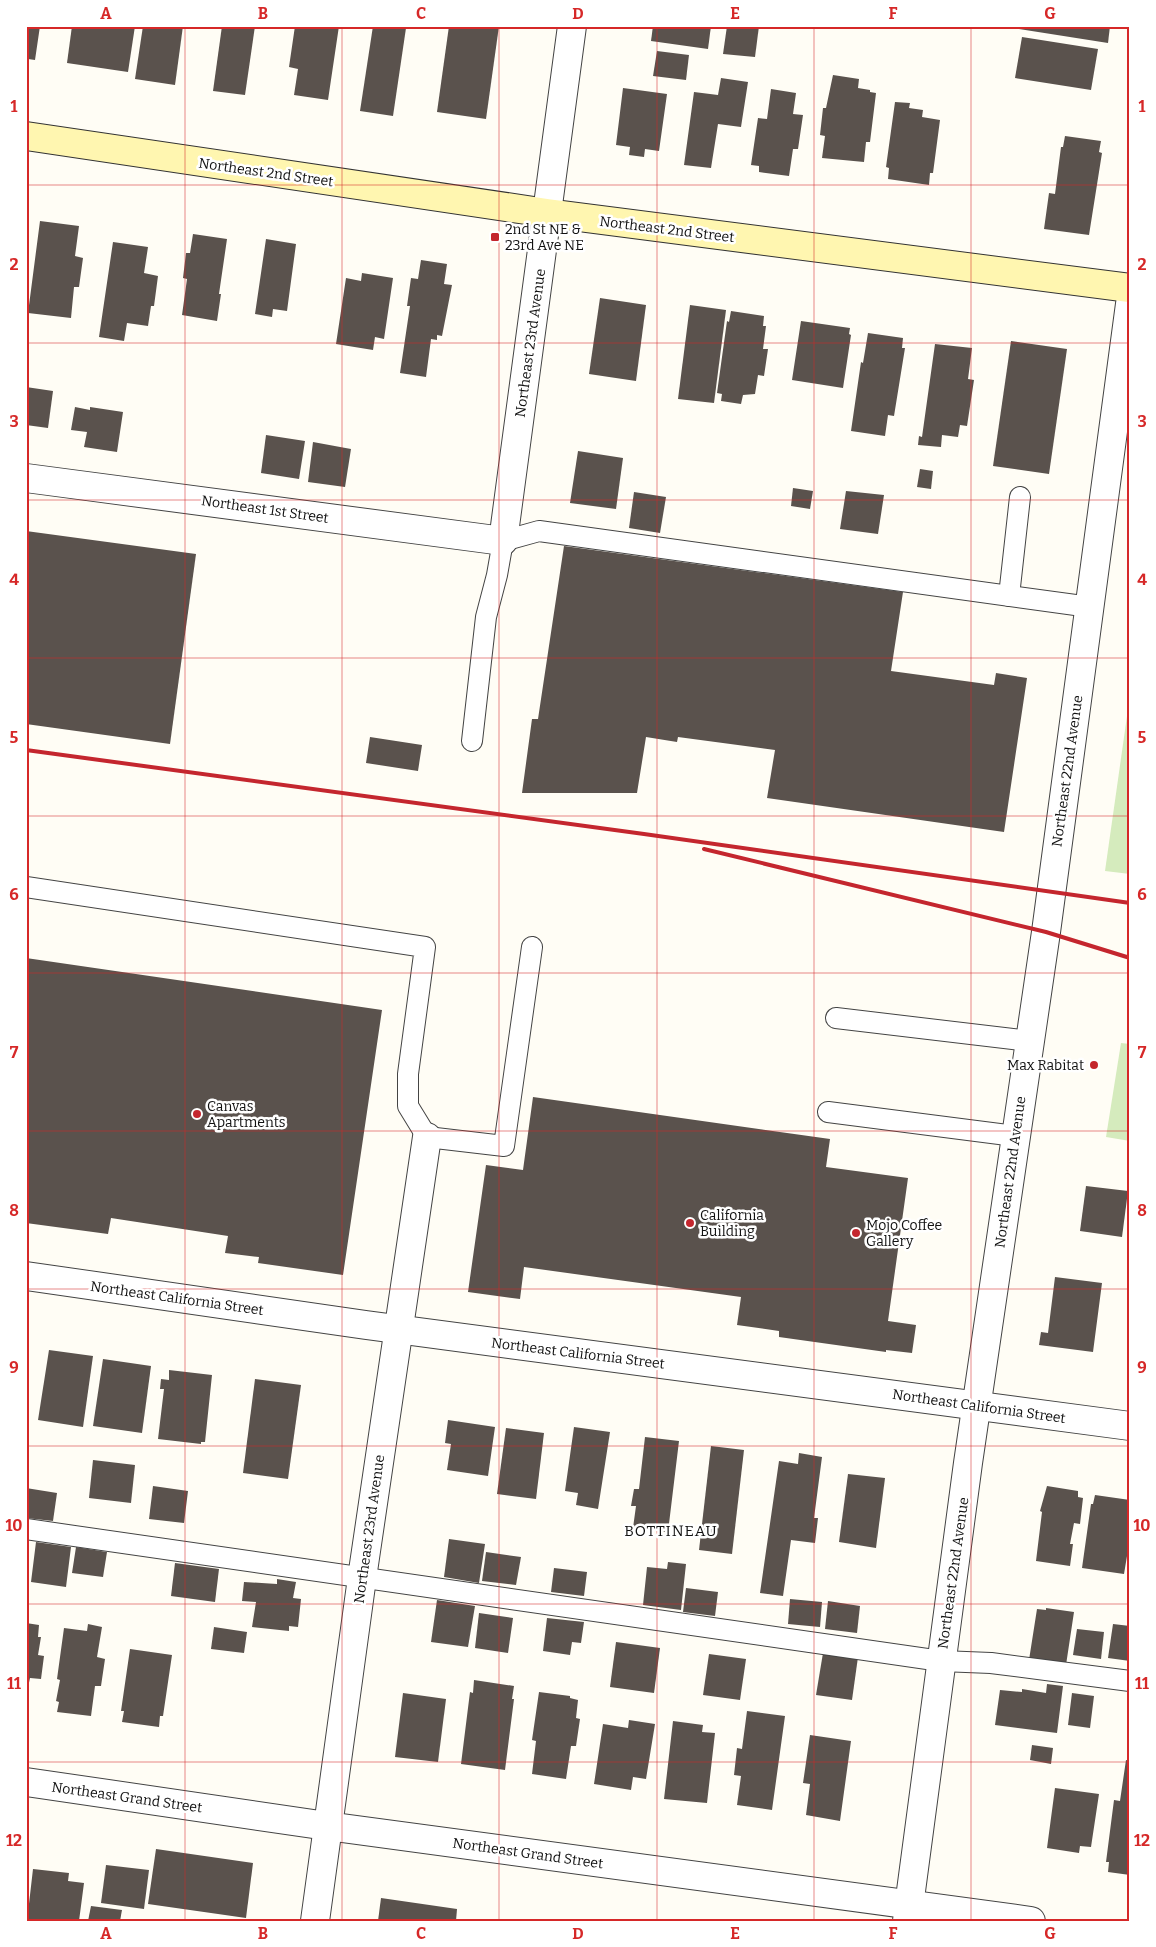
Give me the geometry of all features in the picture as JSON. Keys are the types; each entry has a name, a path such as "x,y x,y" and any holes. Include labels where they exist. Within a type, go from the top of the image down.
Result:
{"street":[{"name":"Northeast 23rd Avenue","path":"503,541 572,26"},
{"name":"Northeast 2nd Street","path":"26,136 547,213 1130,288"},
{"name":"Northeast 22nd Avenue","path":"908,1912 976,1405 1030,1041 1130,304"},
{"name":"Northeast 1st Street","path":"26,478 503,541"},
{"name":"Northeast 23rd Avenue","path":"315,1921 362,1578 427,1137"},
{"name":"Northeast California Street","path":"26,1276 398,1329 1130,1426"},
{"name":"Northeast Grand Street","path":"26,1782 908,1912 1030,1921"}],"lane":[{"path":"1009,596 1020,497"},
{"path":"472,741 486,616 497,575 503,541 539,531 1090,606"},
{"path":"26,887 425,946 408,1074 408,1106 427,1137 504,1146 532,946"},
{"path":"836,1018 1030,1041"},
{"path":"828,1112 1015,1136"},
{"path":"26,1529 941,1661 991,1663 1130,1681"}],"green space":[{"path":"1130,695 1130,874 1105,871"},
{"path":"1121,1043 1130,1044 1130,1141 1106,1137"}],"building":[{"path":"26,26 40,26 35,60 28,59 27,65"},
{"path":"72,26 135,26 128,72 67,63"},
{"path":"143,26 183,26 175,85 135,79"},
{"path":"222,26 255,26 245,95 213,91"},
{"path":"295,26 339,26 328,100 294,95 298,69 289,67"},
{"path":"373,26 406,28 393,116 360,111"},
{"path":"449,26 499,26 486,119 437,112"},
{"path":"653,26 711,26 708,49 651,41"},
{"path":"727,26 759,26 755,57 723,54"},
{"path":"1020,26 1110,26 1108,43 1019,29"},
{"path":"1022,37 1098,49 1091,90 1015,78"},
{"path":"657,51 689,55 686,80 653,76"},
{"path":"833,75 859,79 858,88 876,93 870,142 866,142 864,162 822,158 825,136 820,135 823,108 826,108"},
{"path":"721,78 748,82 741,127 718,124 711,168 684,165 694,92 718,95"},
{"path":"623,88 667,94 659,151 645,149 644,157 629,155 630,147 616,145"},
{"path":"771,89 796,93 793,114 803,115 798,149 793,149 789,176 759,172 759,166 751,165 758,118 767,119"},
{"path":"895,102 910,103 909,108 923,110 922,117 940,120 933,173 930,173 929,185 888,179 889,168 886,167"},
{"path":"1065,136 1101,141 1099,152 1102,153 1089,235 1044,229 1049,193 1055,194 1061,147 1063,147"},
{"path":"40,221 79,226 75,256 83,258 79,287 74,287 71,318 28,313"},
{"path":"193,234 227,239 217,321 182,315 187,279 183,278 186,253 190,253"},
{"path":"266,239 296,244 287,311 273,309 272,317 255,314"},
{"path":"113,242 148,247 144,273 158,276 154,306 151,306 148,326 127,323 124,341 99,337"},
{"path":"421,260 447,264 444,284 452,285 442,336 437,335 437,340 431,339 426,377 400,373 410,306 407,306 411,278 418,279"},
{"path":"362,273 393,278 384,339 375,337 373,350 336,344 346,278 361,281"},
{"path":"600,298 646,305 636,381 589,374"},
{"path":"690,305 726,310 714,403 678,399"},
{"path":"731,311 764,316 763,326 766,326 763,349 768,349 764,376 758,375 755,394 743,395 741,404 721,401 722,394 717,393 727,321 729,322"},
{"path":"801,321 850,328 849,334 851,335 843,388 792,380"},
{"path":"868,333 903,338 902,348 905,348 894,416 888,415 885,436 851,431 861,362 863,363"},
{"path":"1011,341 1067,349 1049,474 993,466"},
{"path":"935,344 972,348 968,379 974,380 967,426 960,425 958,437 942,435 941,447 918,445 919,436 922,437"},
{"path":"26,387 53,391 48,428 26,425"},
{"path":"75,407 90,410 90,407 123,412 117,452 84,447 87,432 71,430"},
{"path":"266,435 305,441 299,479 261,473"},
{"path":"313,442 351,449 345,487 308,482"},
{"path":"578,451 623,458 616,509 570,503"},
{"path":"920,469 933,471 931,489 917,487"},
{"path":"793,488 813,491 810,509 791,506"},
{"path":"846,491 884,495 878,534 840,529"},
{"path":"634,492 666,497 660,533 629,528"},
{"path":"26,531 196,554 170,744 26,724"},
{"path":"564,546 903,592 891,671 994,685 996,673 1027,678 1004,832 767,798 775,750 678,737 677,742 646,737 637,793 522,793 532,719 538,719"},
{"path":"370,737 422,745 418,771 366,763"},
{"name":"Canvas Apartments","path":"26,958 382,1010 343,1275 258,1263 259,1257 225,1253 228,1236 111,1218 108,1234 26,1223"},
{"name":"California Building","path":"533,1097 830,1139 826,1167 908,1178 888,1321 916,1325 912,1353 886,1350 886,1352 779,1337 779,1331 737,1325 741,1297 524,1267 520,1299 468,1292 486,1165 523,1170"},
{"path":"1086,1186 1128,1191 1122,1237 1080,1231"},
{"path":"1055,1277 1102,1283 1093,1352 1039,1345 1041,1332 1048,1333"},
{"path":"49,1350 93,1356 83,1427 38,1420"},
{"path":"103,1359 151,1366 142,1433 93,1426"},
{"path":"169,1370 212,1375 205,1442 201,1442 201,1444 158,1439 164,1389 160,1389 161,1379 169,1380"},
{"path":"255,1379 301,1385 288,1479 243,1473"},
{"path":"448,1420 495,1427 488,1476 447,1470 451,1444 445,1443"},
{"path":"574,1427 610,1432 598,1509 576,1505 578,1493 565,1491"},
{"path":"506,1428 544,1433 536,1499 497,1494"},
{"path":"645,1437 679,1441 668,1532 633,1528 636,1506 631,1506 634,1489 639,1489"},
{"path":"711,1446 744,1450 732,1554 699,1550"},
{"path":"799,1453 822,1457 814,1518 818,1518 815,1543 791,1540 783,1596 760,1593 779,1461 798,1464"},
{"path":"93,1460 135,1465 131,1503 89,1498"},
{"path":"848,1474 885,1478 876,1548 839,1542"},
{"path":"153,1486 188,1491 184,1523 149,1519"},
{"path":"1047,1486 1078,1491 1078,1497 1083,1498 1080,1524 1074,1523 1070,1544 1073,1544 1070,1566 1036,1561 1042,1512 1040,1511"},
{"path":"26,1488 57,1493 53,1521 26,1518"},
{"path":"1095,1495 1130,1500 1130,1538 1124,1574 1082,1568 1091,1504 1093,1504"},
{"path":"449,1539 485,1544 479,1583 444,1577"},
{"path":"36,1542 71,1547 66,1587 31,1582"},
{"path":"76,1547 107,1552 103,1577 72,1573"},
{"path":"486,1552 521,1557 516,1585 482,1581"},
{"path":"668,1562 686,1564 681,1610 643,1605 647,1567 667,1569"},
{"path":"175,1563 219,1569 215,1602 171,1596"},
{"path":"554,1568 587,1572 584,1596 551,1592"},
{"path":"277,1579 296,1582 293,1598 301,1599 298,1627 289,1626 289,1631 252,1627 256,1602 242,1601 244,1582 277,1584"},
{"path":"686,1588 718,1592 715,1616 683,1612"},
{"path":"790,1599 822,1602 820,1627 788,1624"},
{"path":"437,1600 475,1606 468,1647 431,1642"},
{"path":"828,1601 860,1606 857,1633 825,1629"},
{"path":"1046,1608 1074,1612 1066,1665 1029,1660 1037,1609 1046,1610"},
{"path":"479,1613 513,1618 508,1653 475,1648"},
{"path":"547,1618 584,1622 581,1643 572,1642 570,1655 543,1651"},
{"path":"26,1623 39,1625 38,1637 41,1637 38,1655 44,1656 41,1679 30,1678 27,1692"},
{"path":"88,1624 102,1627 97,1657 105,1659 101,1686 95,1686 91,1716 57,1712 59,1702 56,1701 60,1680 57,1679 64,1628 87,1631"},
{"path":"1113,1624 1130,1626 1130,1661 1108,1658"},
{"path":"214,1627 247,1632 244,1653 211,1649"},
{"path":"1077,1629 1104,1632 1101,1659 1073,1655"},
{"path":"616,1642 660,1648 654,1693 610,1687"},
{"path":"130,1649 172,1655 163,1716 160,1716 159,1727 122,1722 124,1711 121,1711"},
{"path":"823,1653 858,1657 852,1700 816,1695"},
{"path":"709,1654 746,1659 740,1700 703,1695"},
{"path":"474,1680 514,1686 505,1770 461,1764 470,1692 473,1693"},
{"path":"1047,1684 1063,1686 1057,1733 995,1725 1000,1690 1022,1692 1022,1689 1046,1693"},
{"path":"539,1692 570,1696 570,1698 578,1700 576,1718 580,1719 576,1746 571,1746 566,1779 532,1774 536,1741 532,1740"},
{"path":"403,1693 446,1699 438,1762 395,1757"},
{"path":"1072,1693 1094,1696 1090,1728 1068,1725"},
{"path":"747,1711 785,1716 772,1810 737,1805 741,1776 734,1775 737,1748 742,1749"},
{"path":"629,1720 655,1724 646,1779 633,1777 631,1790 594,1784 603,1724 628,1728"},
{"path":"673,1721 703,1725 702,1732 715,1733 707,1803 664,1799"},
{"path":"810,1735 851,1741 840,1821 806,1815 810,1784 803,1783"},
{"path":"1032,1745 1053,1748 1051,1764 1030,1760"},
{"path":"1126,1760 1130,1761 1130,1875 1108,1872 1109,1862 1106,1862 1114,1800 1120,1801"},
{"path":"1055,1788 1099,1794 1091,1847 1080,1846 1079,1853 1047,1848"},
{"path":"156,1849 253,1863 246,1918 148,1904"},
{"path":"106,1865 149,1870 144,1909 101,1903"},
{"path":"33,1869 69,1873 68,1881 84,1883 79,1921 27,1921"},
{"path":"381,1898 457,1909 456,1921 378,1921"},
{"path":"91,1906 122,1910 120,1921 88,1921"}],"railway":[{"path":"26,750 644,834 1130,903"},
{"path":"704,849 1046,932 1130,958"}],"place":[{"name":"2nd St NE & 23rd Ave NE","path":"495,237"},
{"name":"Max Rabitat","path":"1094,1065"},
{"name":"Canvas Apartments","path":"197,1114"},
{"name":"California Building","path":"690,1223"},
{"name":"Mojo Coffee Gallery","path":"856,1233"}],"district":[{"name":"BOTTINEAU","path":"671,1531"}]}
